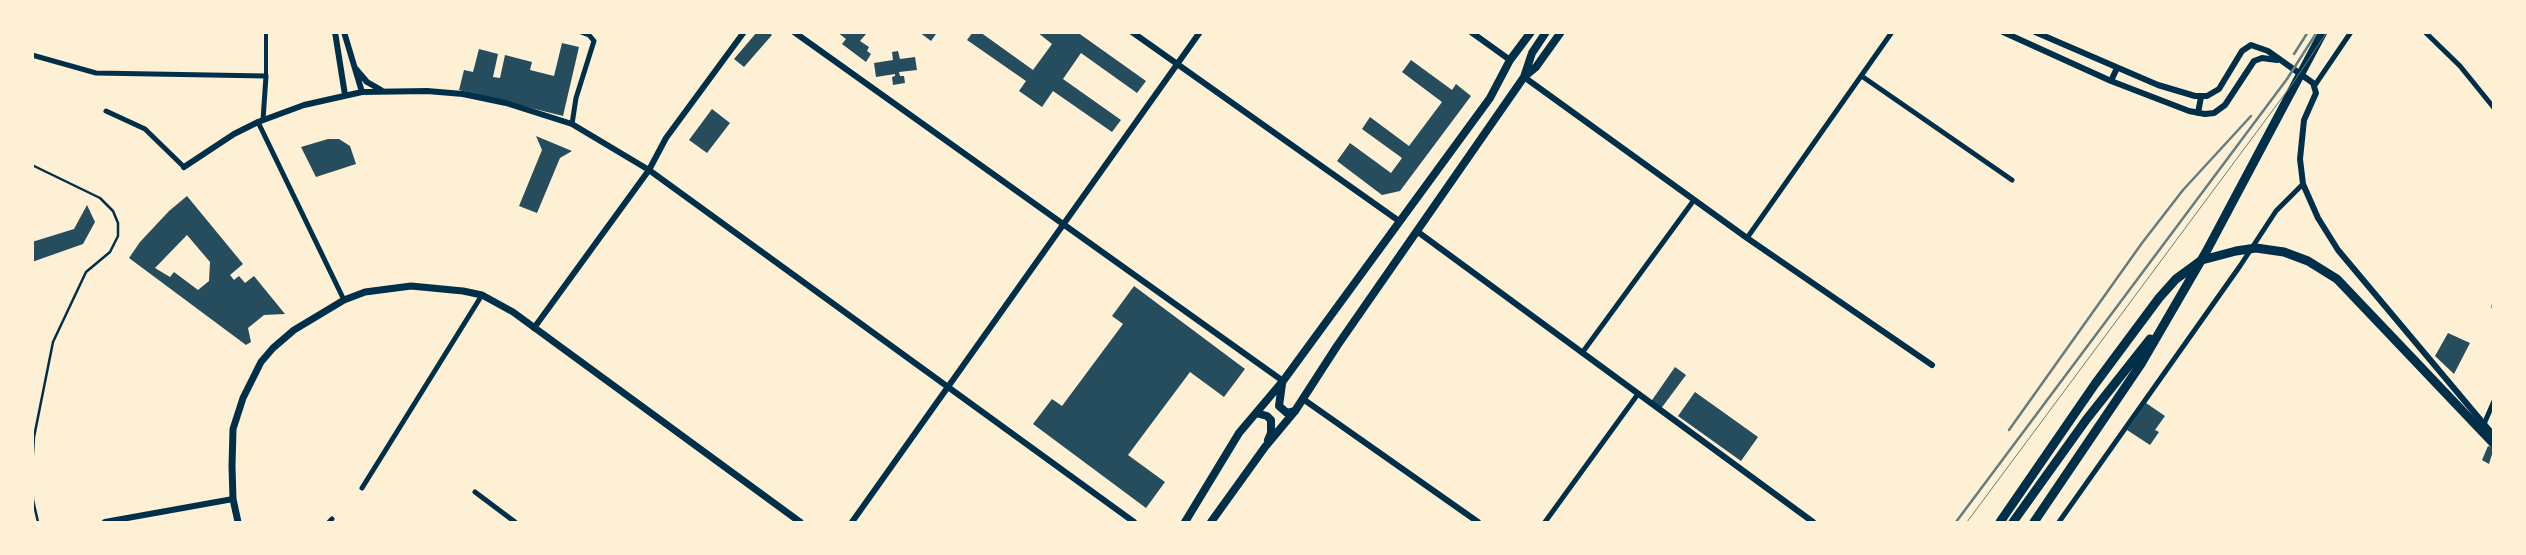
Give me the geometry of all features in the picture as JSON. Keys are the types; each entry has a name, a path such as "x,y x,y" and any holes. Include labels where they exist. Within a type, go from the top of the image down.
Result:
{"highway":[{"path":"2034,522 2116,402 2165,322 2206,252 2323,32"},
{"path":"2000,522 2095,384 2159,298 2176,279 2202,260 2236,251 2256,248 2284,252 2308,261 2337,278 2494,444"},
{"path":"2013,522 2086,420 2165,322"}],"main road":[{"path":"1185,522 1239,433 1283,381 1490,98 1510,60 1531,32"},
{"path":"1524,77 1528,61 1546,32"},
{"path":"1211,522 1265,447 1295,411 1337,346 1524,77 1536,67 1561,32"},
{"path":"238,522 234,499 232,466 234,429 243,398 257,368 273,348 294,330 344,300 365,292 411,286 463,290 482,295 513,312 800,522"},
{"path":"1283,381 1280,391 1280,406 1287,413 1295,411"},
{"path":"1256,413 1267,416 1271,420 1271,433 1265,447"}],"street":[{"path":"266,32 266,76 261,121 344,300"},
{"path":"334,32 345,95"},
{"path":"344,32 352,64 362,92"},
{"path":"572,124 576,98 594,41 590,34 581,32"},
{"path":"534,328 649,170 666,138 744,32"},
{"path":"794,32 1283,381"},
{"path":"1132,32 1177,66 1399,222"},
{"path":"852,522 1200,32"},
{"path":"1471,32 1510,60"},
{"path":"1747,238 1863,77 1892,32"},
{"path":"2003,32 2111,82 2198,113 2214,113 2225,105 2254,60 2262,58 2278,60"},
{"path":"2035,32 2116,68 2175,91 2201,97 2212,95 2219,89 2247,46 2259,46 2315,85"},
{"path":"2351,32 2315,85 2316,93 2304,120 2300,146 2303,184 2318,218 2338,250 2494,436"},
{"path":"2425,32 2460,66 2494,108"},
{"path":"32,55 96,73 266,76"},
{"path":"352,64 367,82 385,91"},
{"path":"2111,82 2116,68"},
{"path":"1524,77 1747,238 1932,365"},
{"path":"1863,77 2012,180"},
{"path":"106,111 145,129 184,167 228,138 261,121 304,105 362,92 446,92 464,94 529,109 572,124 649,170 1134,522"},
{"path":"2198,113 2201,97"},
{"path":"2059,522 2240,266 2276,211 2303,184"},
{"path":"1582,353 1694,200"},
{"path":"1418,232 1814,522"},
{"path":"362,488 482,295"},
{"path":"1545,522 1638,394"},
{"path":"1303,399 1478,522"},
{"path":"2484,424 2494,401"},
{"path":"475,492 515,522"},
{"path":"105,522 234,499"}],"lane":[{"path":"32,165 100,198 113,211 118,224 118,236 110,252 86,272 53,342 34,437 33,500 38,522"}],"building":[{"path":"757,32 769,32 772,35 744,67 734,59"},
{"path":"837,32 866,34 860,41 869,47 867,51 871,54 866,62 842,44 846,39"},
{"path":"919,32 935,32 936,34 931,41"},
{"path":"973,32 980,32 1033,70 1052,44 1037,32 1077,32 1146,81 1137,93 1081,53 1063,79 1121,120 1112,132 1053,91 1042,107 1019,91 1026,81 967,40"},
{"path":"562,43 579,47 563,116 459,90 464,70 473,72 479,49 498,54 493,77 500,78 505,55 532,62 530,70 554,76"},
{"path":"898,51 900,59 915,57 917,70 899,72 900,76 904,76 905,83 893,85 892,77 895,74 876,77 874,63 893,60 892,52"},
{"path":"1411,60 1452,90 1456,84 1471,96 1400,191 1382,195 1337,161 1350,143 1391,173 1402,158 1362,129 1370,117 1409,146 1442,102 1402,72"},
{"path":"712,109 730,123 707,153 689,140"},
{"path":"536,136 572,151 560,158 537,213 519,206 542,150"},
{"path":"328,139 339,139 350,146 356,164 316,177 301,147"},
{"path":"187,196 243,264 230,275 234,280 239,276 245,283 254,276 285,314 264,315 248,328 251,342 246,345 129,258 140,242 169,211","holes":["187,235 210,262 209,281 198,290 174,272 170,277 155,268"]},
{"path":"87,205 95,222 83,244 32,262 32,242 74,229"},
{"path":"1134,286 1245,369 1224,397 1190,372 1128,455 1165,482 1146,508 1033,424 1052,399 1062,406 1123,324 1112,316"},
{"path":"2448,333 2470,343 2454,374 2435,356"},
{"path":"1675,367 1686,375 1660,410 1650,403"},
{"path":"1695,392 1758,437 1741,461 1678,416"},
{"path":"2146,403 2165,416 2155,430 2159,432 2150,445 2127,430"},
{"path":"2488,446 2494,448 2489,464 2482,460"}],"tram line":[{"path":"1967,522 2293,83 2327,32"}],"railway":[{"path":"2294,54 2308,32"},
{"path":"1956,522 2287,79 2317,32"},
{"path":"2009,430 2142,243 2183,190 2251,116"}]}
